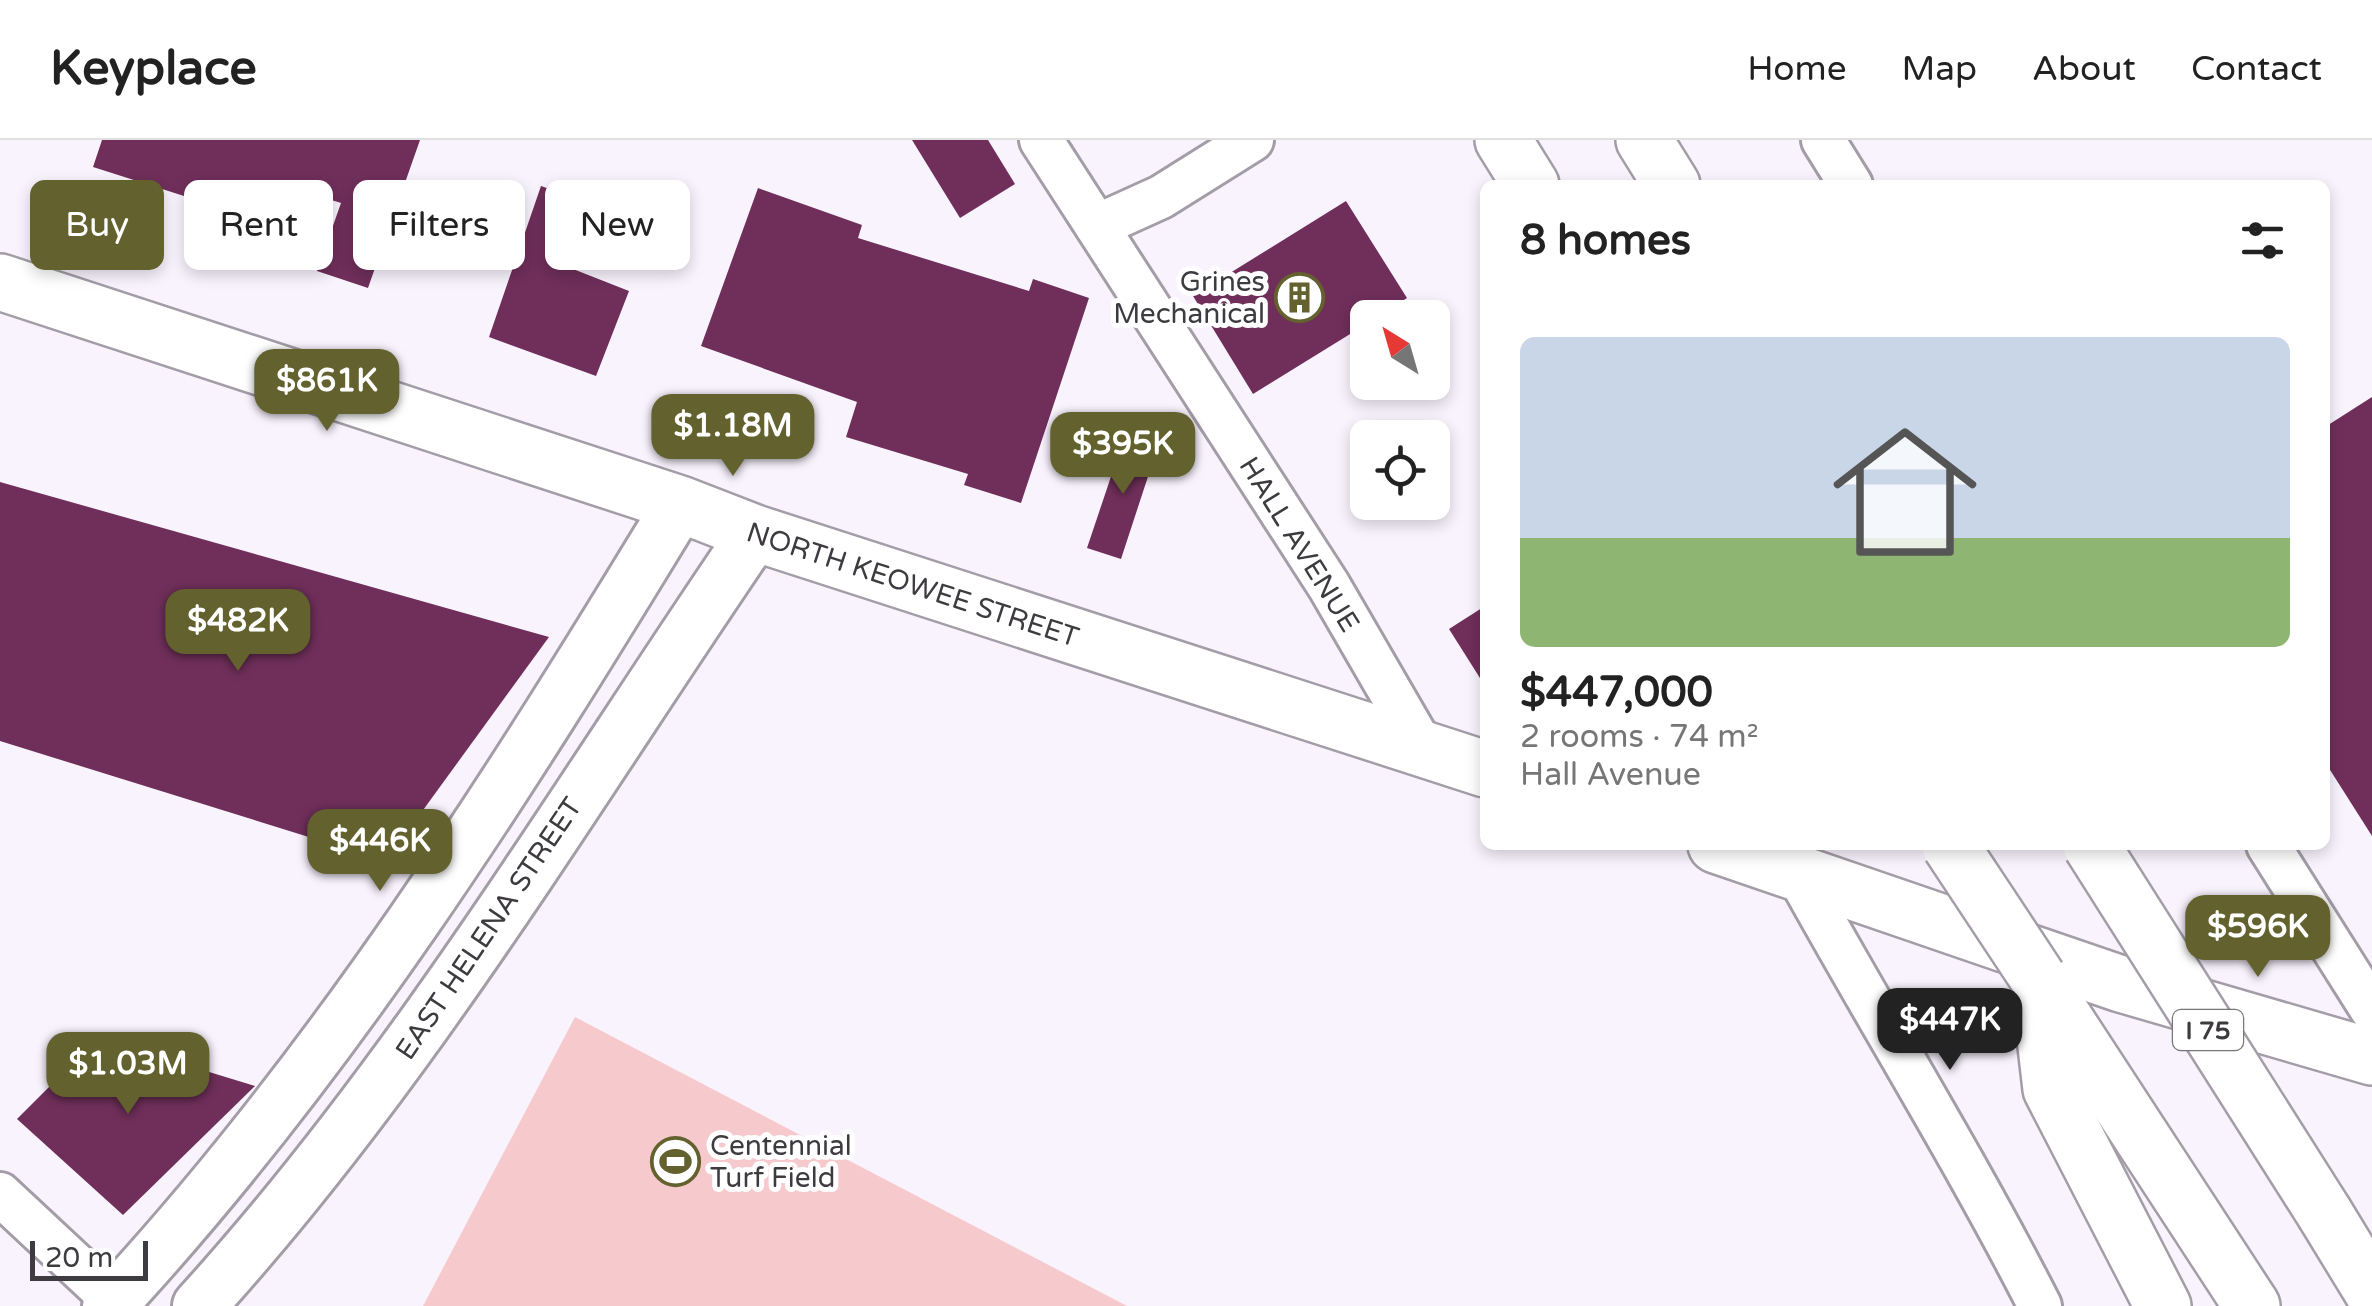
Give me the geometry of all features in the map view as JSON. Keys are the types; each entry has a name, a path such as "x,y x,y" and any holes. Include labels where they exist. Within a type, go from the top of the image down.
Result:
{"main road":[{"path":"1503,140 1528,180"},
{"path":"1644,140 1669,180"},
{"name":"NORTH KEOWEE STREET","path":"0,282 680,504 755,533 1480,767"},
{"path":"1730,850 2120,984 2372,1057"},
{"path":"1953,850 2134,1120 2252,1306"},
{"name":"I 75","path":"2094,850 2372,1290"},
{"path":"2038,978 2052,1088 2164,1306"}],"street":[{"name":"HALL AVENUE","path":"1041,140 1329,586 1424,750"},
{"path":"1097,226 1161,197 1252,140"},
{"path":"1823,140 1848,180"},
{"path":"0,1194 114,1304 234,1165 326,1046 608,623 680,504"},
{"name":"EAST HELENA STREET","path":"199,1306 275,1223 382,1085 755,533"},
{"path":"2271,850 2372,1010"},
{"path":"1797,873 1907,1072 1981,1189 2040,1306"}],"shaded area":[{"name":"Centennial Turf Field","path":"575,1017 1127,1306 423,1306"}],"building":[{"path":"102,140 420,140 406,180 353,180 353,270 374,270 368,288 317,271 333,270 333,226 341,203 333,200 333,180 184,180 184,196 164,190 164,180 134,180 93,167"},
{"path":"912,140 988,140 1015,184 960,218"},
{"path":"541,186 545,187 545,270 576,270 629,291 596,376 489,337 512,270 525,270 525,232"},
{"path":"758,188 862,225 858,238 1029,291 1033,279 1089,298 1021,503 964,485 968,474 846,437 857,402 701,346"},
{"name":"Grines Mechanical","path":"1346,201 1407,298 1350,300 1350,334 1253,394 1193,296"},
{"path":"2372,397 2372,836 2330,770 2330,424"},
{"path":"1125,435 1158,446 1121,559 1087,548"},
{"path":"0,482 549,637 386,861 0,741"},
{"path":"1480,609 1480,678 1449,629"},
{"path":"98,1038 255,1086 123,1215 17,1119"}],"place":[{"name":"Grines Mechanical","path":"1300,297"},
{"name":"Centennial Turf Field","path":"675,1161"}]}
